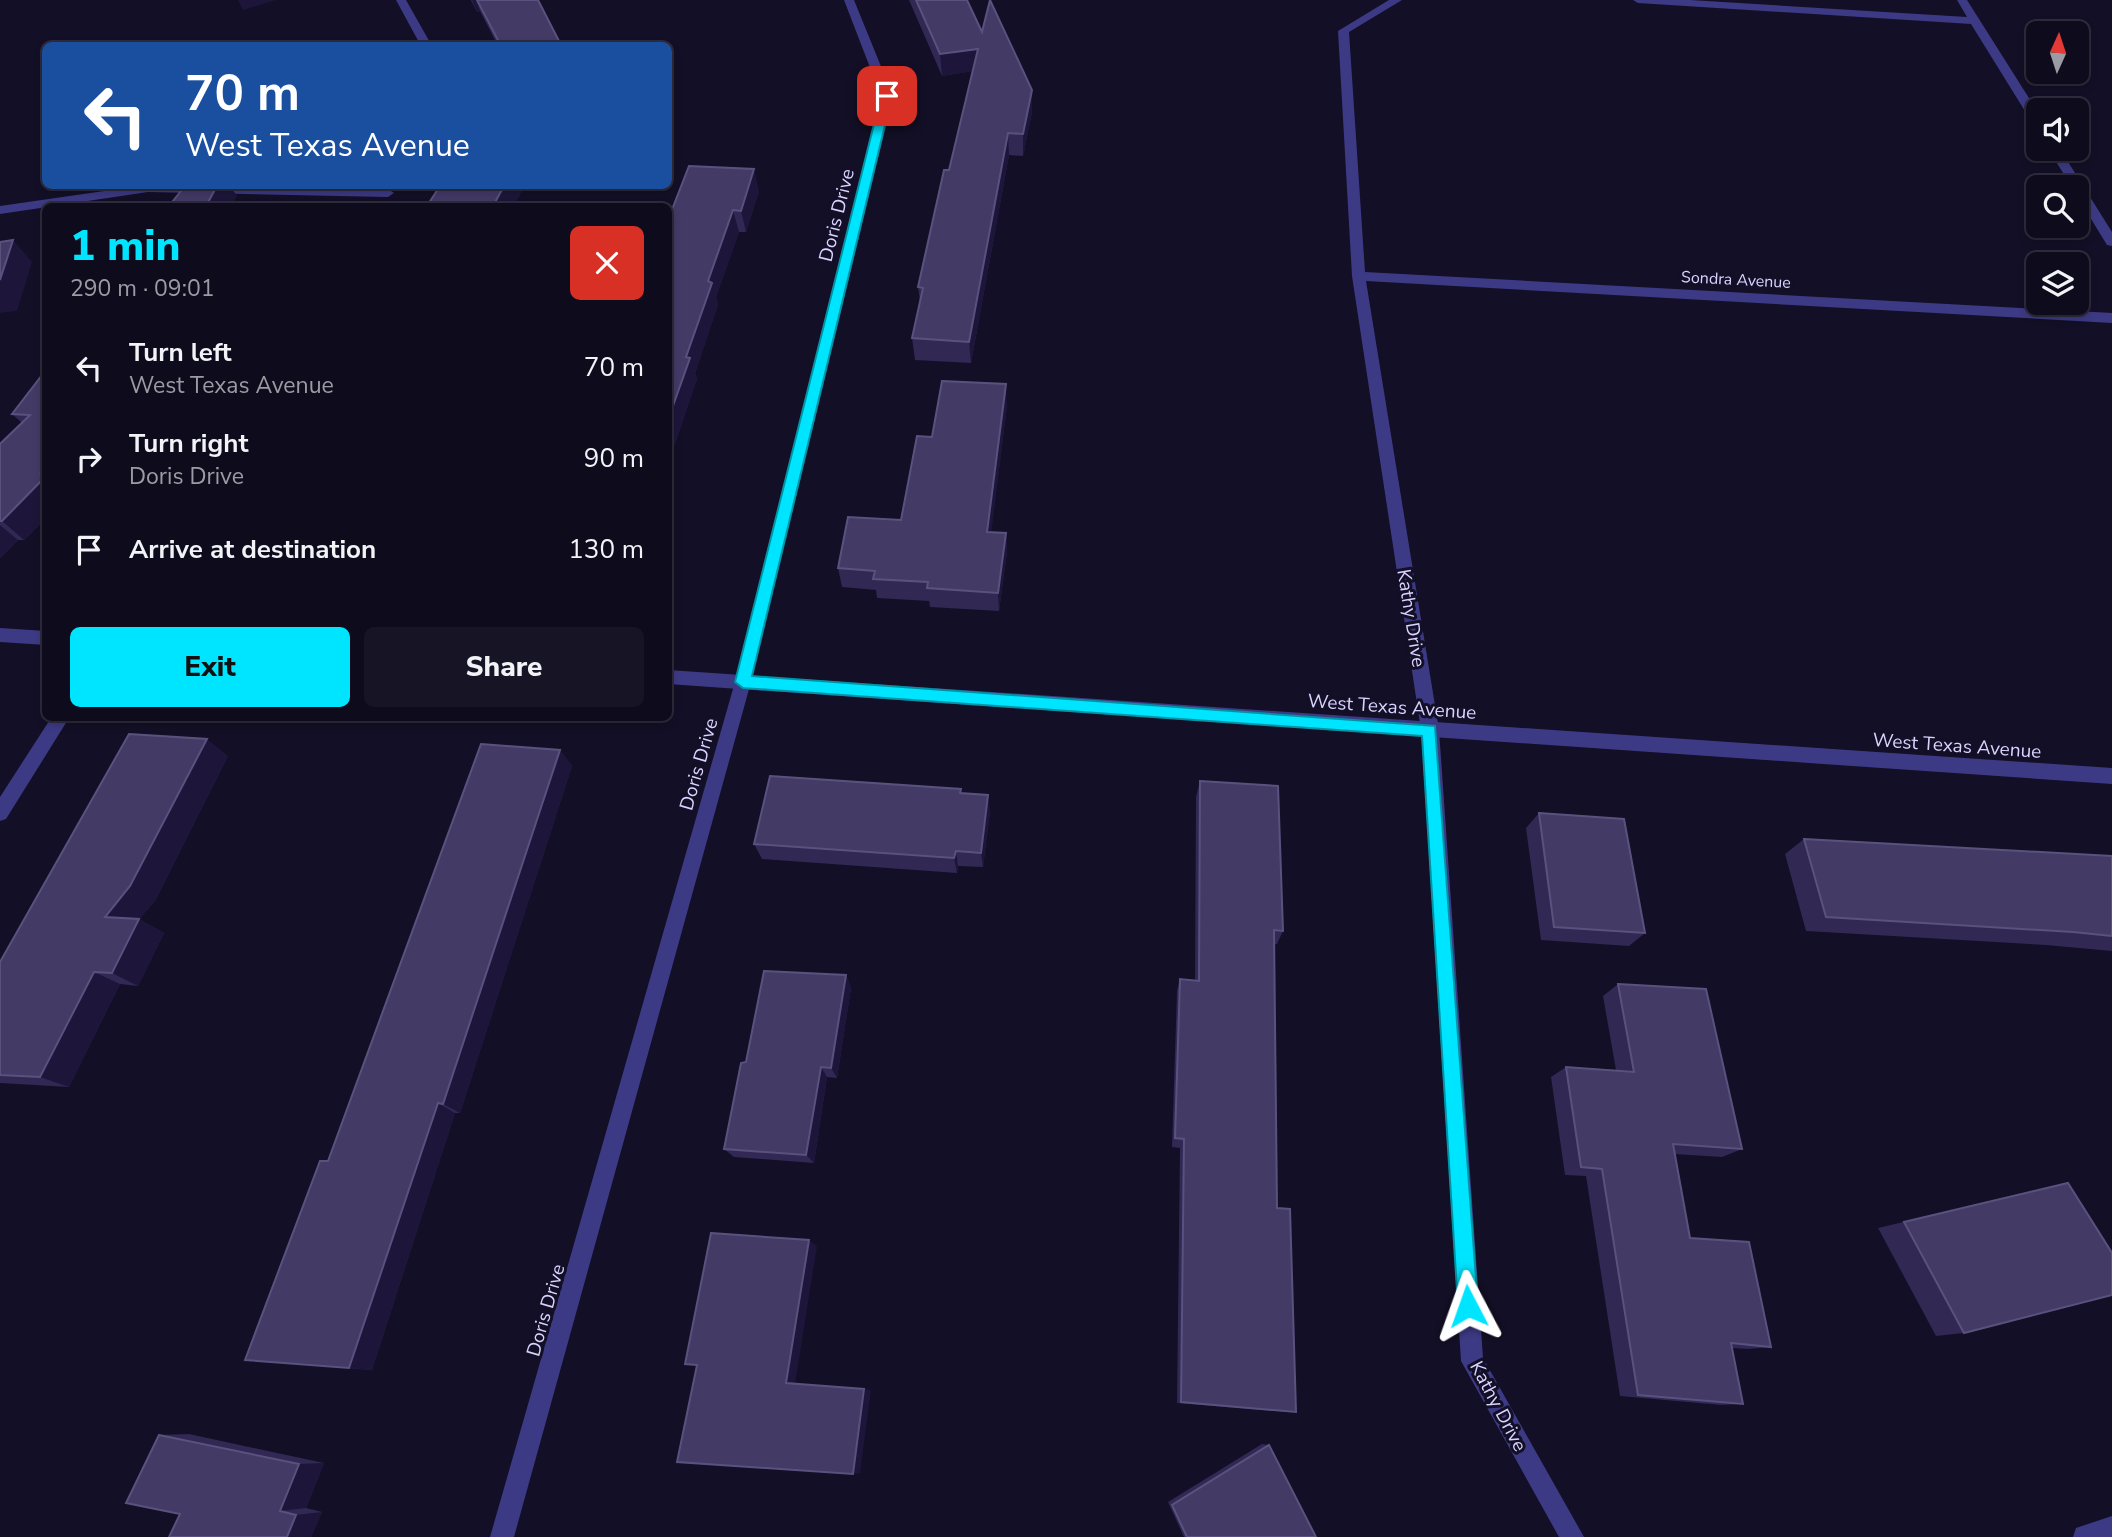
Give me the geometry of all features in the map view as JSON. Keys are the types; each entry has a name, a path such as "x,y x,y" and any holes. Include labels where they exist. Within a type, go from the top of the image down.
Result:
{"street":[{"path":"401,0 425,42"},
{"name":"Doris Drive","path":"502,1537 743,682 887,96 849,0"},
{"name":"Kathy Drive","path":"1396,0 1343,31 1359,276 1430,730 1472,1361 1572,1537"},
{"path":"1638,0 1975,21"},
{"path":"1962,0 2026,103"},
{"path":"2061,161 2112,242"},
{"path":"47,203 141,189"},
{"path":"0,210 42,204"},
{"name":"Sondra Avenue","path":"1359,276 2112,318"},
{"path":"0,635 42,638"},
{"name":"West Texas Avenue","path":"672,677 2112,776"},
{"path":"0,813 58,721"},
{"path":"2085,1537 2112,1528"}],"building":[{"path":"477,0 538,0 559,41 559,42 499,42"},
{"path":"916,0 967,0 982,32 990,0 1032,90 1023,134 1008,133 969,342 912,338 923,288 918,287 944,170 949,170 978,49 940,54"},
{"path":"689,166 754,169 741,211 733,210 708,281 712,283 686,357 690,358 672,409 672,210"},
{"path":"183,189 215,189 208,203 171,203"},
{"path":"438,189 502,189 495,203 429,203"},
{"path":"13,240 0,280 0,242"},
{"path":"42,375 42,480 0,521 0,444 30,415 12,414"},
{"path":"942,381 1006,384 987,532 1006,533 998,593 927,588 928,582 873,579 875,571 838,568 848,517 901,520 917,436 932,437"},
{"path":"129,734 207,739 130,886 105,917 139,919 112,973 94,972 40,1077 0,1075 0,962"},
{"path":"481,744 560,750 443,1104 438,1103 349,1368 245,1360 320,1161 328,1161"},
{"path":"770,776 961,789 960,793 988,795 981,853 956,851 954,858 754,844"},
{"path":"1200,781 1278,786 1283,931 1274,930 1277,1208 1290,1209 1296,1412 1181,1402 1184,1139 1175,1138 1180,979 1199,981"},
{"path":"1539,813 1624,819 1645,933 1554,927"},
{"path":"1804,839 2112,856 2112,936 1826,917"},
{"path":"764,971 846,975 831,1068 821,1067 806,1155 724,1149 741,1063 746,1062"},
{"path":"1618,984 1706,989 1742,1149 1673,1144 1690,1238 1749,1242 1771,1347 1731,1343 1743,1404 1638,1395 1602,1169 1581,1167 1566,1067 1634,1072"},
{"path":"2068,1183 2112,1253 2112,1295 1964,1333 1904,1222"},
{"path":"711,1233 809,1240 786,1383 864,1389 853,1474 677,1462 697,1365 685,1364"},
{"path":"159,1435 299,1464 280,1511 296,1515 287,1537 169,1537 180,1514 126,1503"},
{"path":"1269,1445 1316,1537 1187,1537 1172,1505"}],"route":[{"path":"887,96 743,682 1430,730 1468,1306"}]}
